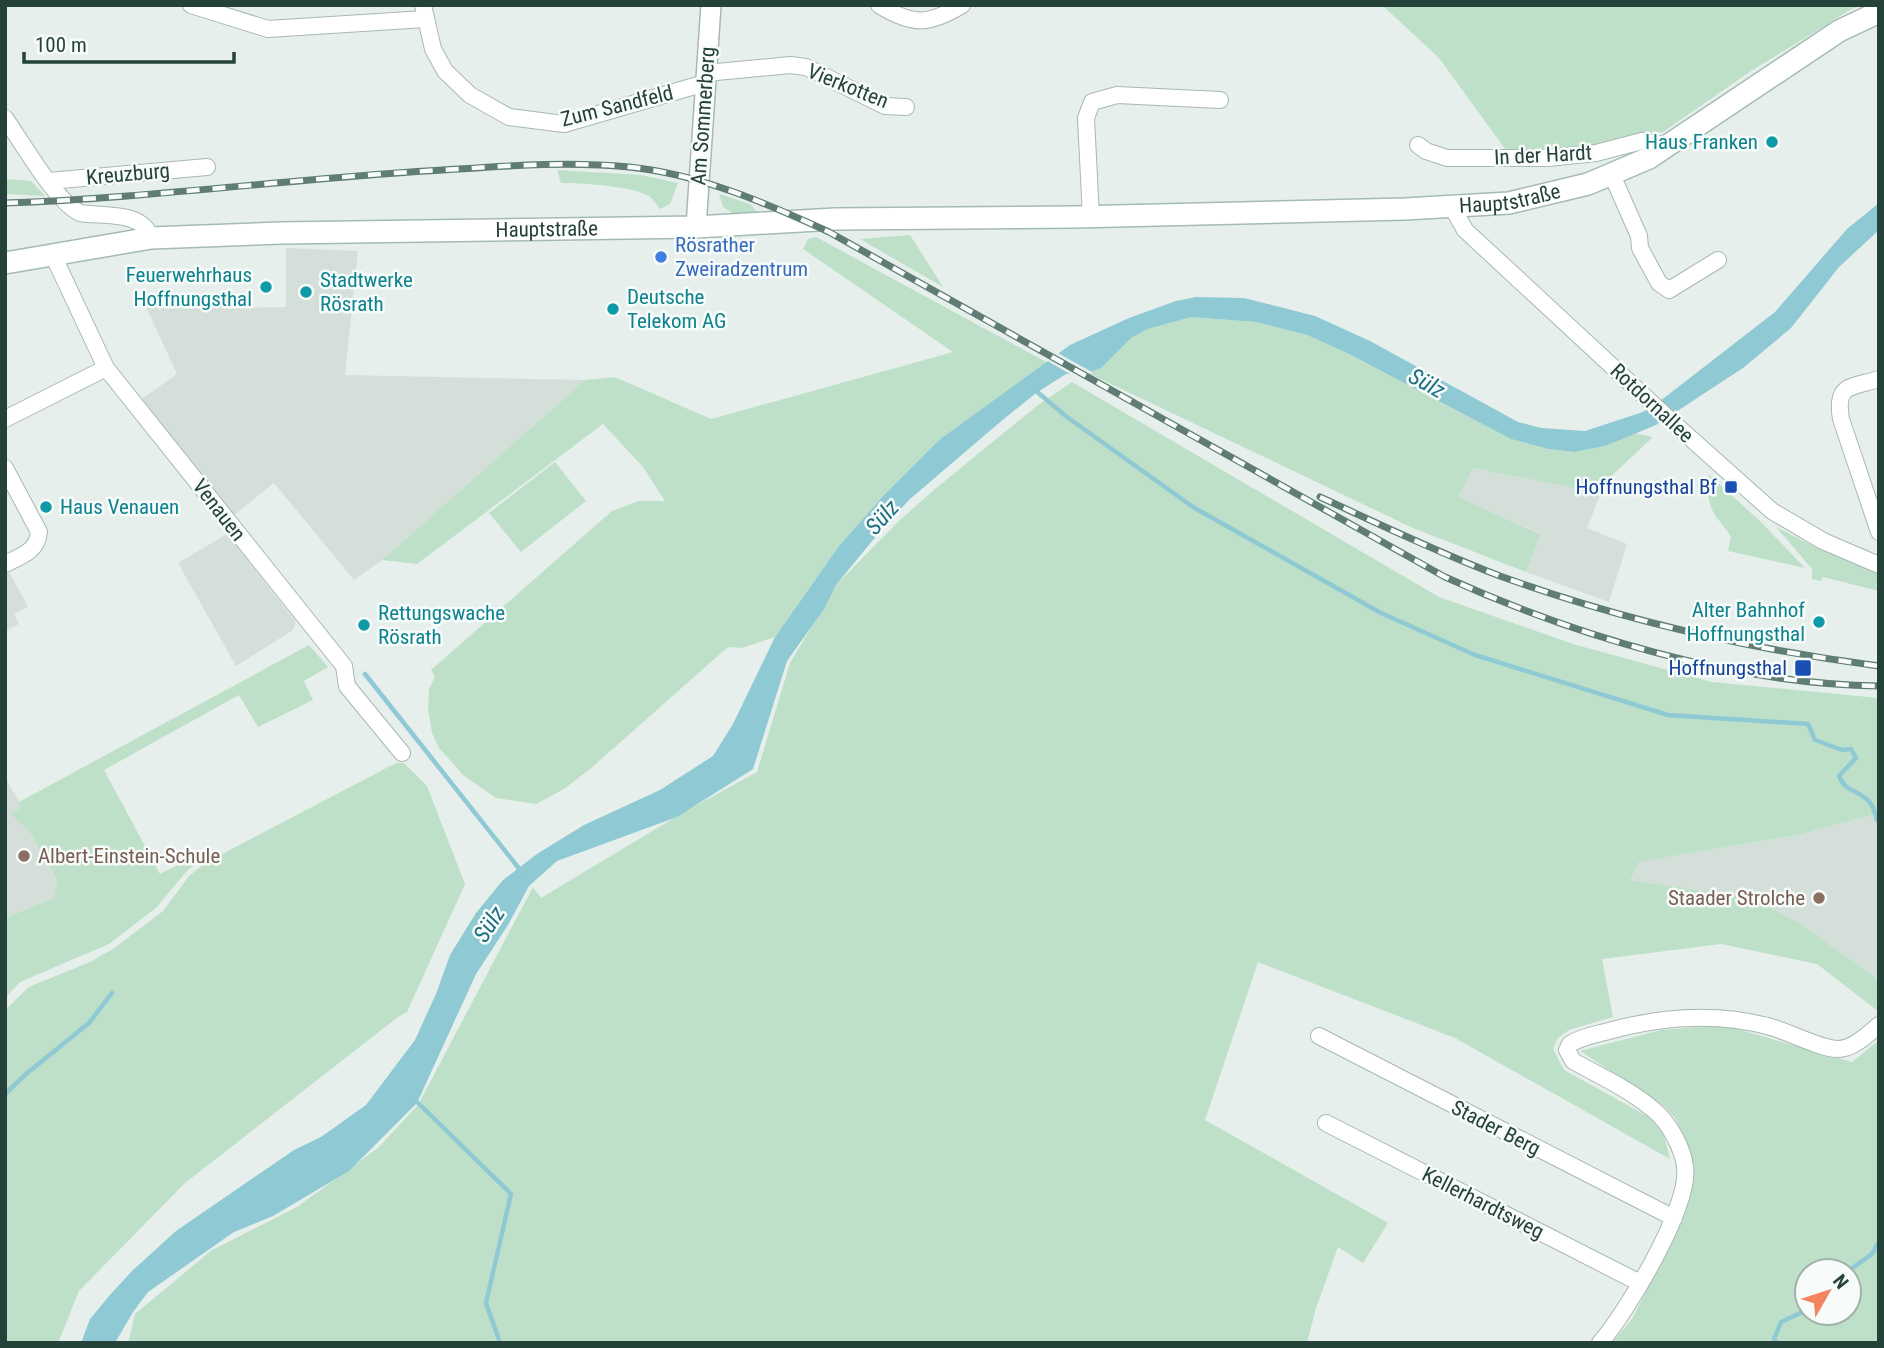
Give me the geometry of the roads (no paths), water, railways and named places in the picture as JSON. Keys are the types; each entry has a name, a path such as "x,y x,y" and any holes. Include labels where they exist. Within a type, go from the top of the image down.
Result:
{"main road":[{"name":"Hauptstraße","path":"5,263 151,238 281,233 696,227 835,219 1091,217 1452,207 1530,199 1612,176 1670,146 1839,30 1879,12"}],"street":[{"path":"191,5 268,29 424,12"},
{"name":"Am Sommerberg","path":"696,227 711,5"},
{"path":"879,5 895,15 916,21 929,21 942,18 962,5"},
{"name":"Zum Sandfeld","path":"424,12 433,49 446,71 470,95 509,117 564,124 706,78"},
{"name":"Vierkotten","path":"706,78 790,65 806,67 885,106 906,107"},
{"path":"1091,217 1086,118 1092,102 1117,95 1220,100"},
{"name":"Kreuzburg","path":"5,118 73,210 98,216 133,218 148,228 151,238"},
{"name":"In der Hardt","path":"1418,145 1426,151 1447,158 1548,158 1596,153 1642,141 1670,146"},
{"name":"Kreuzburg","path":"49,181 206,167"},
{"path":"1612,176 1639,236 1640,248 1659,284 1669,290 1717,260"},
{"name":"Rotdornallee","path":"1452,207 1465,230 1772,511 1823,541 1878,561"},
{"name":"Venauen","path":"52,253 106,368 344,666 346,686 402,753"},
{"path":"7,413 106,368"},
{"path":"1879,379 1844,391 1839,396 1838,403 1879,531"},
{"path":"5,468 39,532 34,549 5,564"},
{"path":"1600,1343 1619,1319 1650,1268 1674,1218 1685,1179 1685,1167 1681,1151 1666,1123 1656,1111 1573,1061 1567,1050 1570,1044 1618,1028 1666,1019 1712,1019 1738,1020 1771,1027 1836,1049 1849,1047 1879,1025"},
{"name":"Stader Berg","path":"1319,1036 1674,1218"},
{"name":"Kellerhardtsweg","path":"1326,1123 1640,1283"}],"water":[{"name":"Sülz","path":"1879,203 1879,230 1839,267 1791,328 1743,368 1656,425 1605,446 1574,452 1548,449 1511,439 1349,354 1307,335 1256,322 1191,317 1147,329 1131,338 1101,368 1088,373 1066,374 1036,393 910,499 836,585 824,609 787,661 753,769 677,817 557,861 529,886 508,925 476,974 417,1103 349,1171 273,1216 234,1232 148,1292 115,1343 81,1343 90,1319 109,1296 176,1231 294,1150 321,1137 366,1105 415,1040 450,955 476,913 503,880 537,854 584,825 660,790 713,756 733,724 775,637 839,546 884,495 939,440 1070,345 1129,318 1176,301 1196,297 1244,298 1315,316 1370,341 1518,422 1541,428 1585,431 1643,412 1775,312 1847,229"}],"waterway":[{"path":"1035,390 1067,417 1193,507 1381,613 1475,655 1668,715 1808,724 1815,740 1842,750 1851,749 1856,758 1839,776 1845,786 1870,803 1877,820"},
{"path":"365,674 521,871"},
{"path":"5,1094 89,1023 112,993"},
{"path":"414,1099 511,1194 486,1303 500,1343"},
{"path":"1863,1260 1872,1254 1879,1242"},
{"path":"1777,1343 1774,1339 1781,1322 1793,1316"}],"railway":[{"path":"5,203 536,165 629,167 681,176 732,191 829,232 1445,577 1495,599 1601,637 1713,666 1824,683 1879,686"},
{"path":"1320,497 1477,567 1593,607 1735,642 1879,666"}],"place":[{"name":"Haus Franken","path":"1772,142"},
{"name":"Rösrather Zweiradzentrum","path":"661,257"},
{"name":"Feuerwehrhaus Hoffnungsthal","path":"266,287"},
{"name":"Stadtwerke Rösrath","path":"306,292"},
{"name":"Deutsche Telekom AG","path":"613,309"},
{"name":"Hoffnungsthal Bf","path":"1731,487"},
{"name":"Haus Venauen","path":"46,507"},
{"name":"Alter Bahnhof Hoffnungsthal","path":"1819,622"},
{"name":"Rettungswache Rösrath","path":"364,625"},
{"name":"Hoffnungsthal","path":"1803,668"},
{"name":"Albert-Einstein-Schule","path":"24,856"},
{"name":"Staader Strolche","path":"1819,898"}]}
